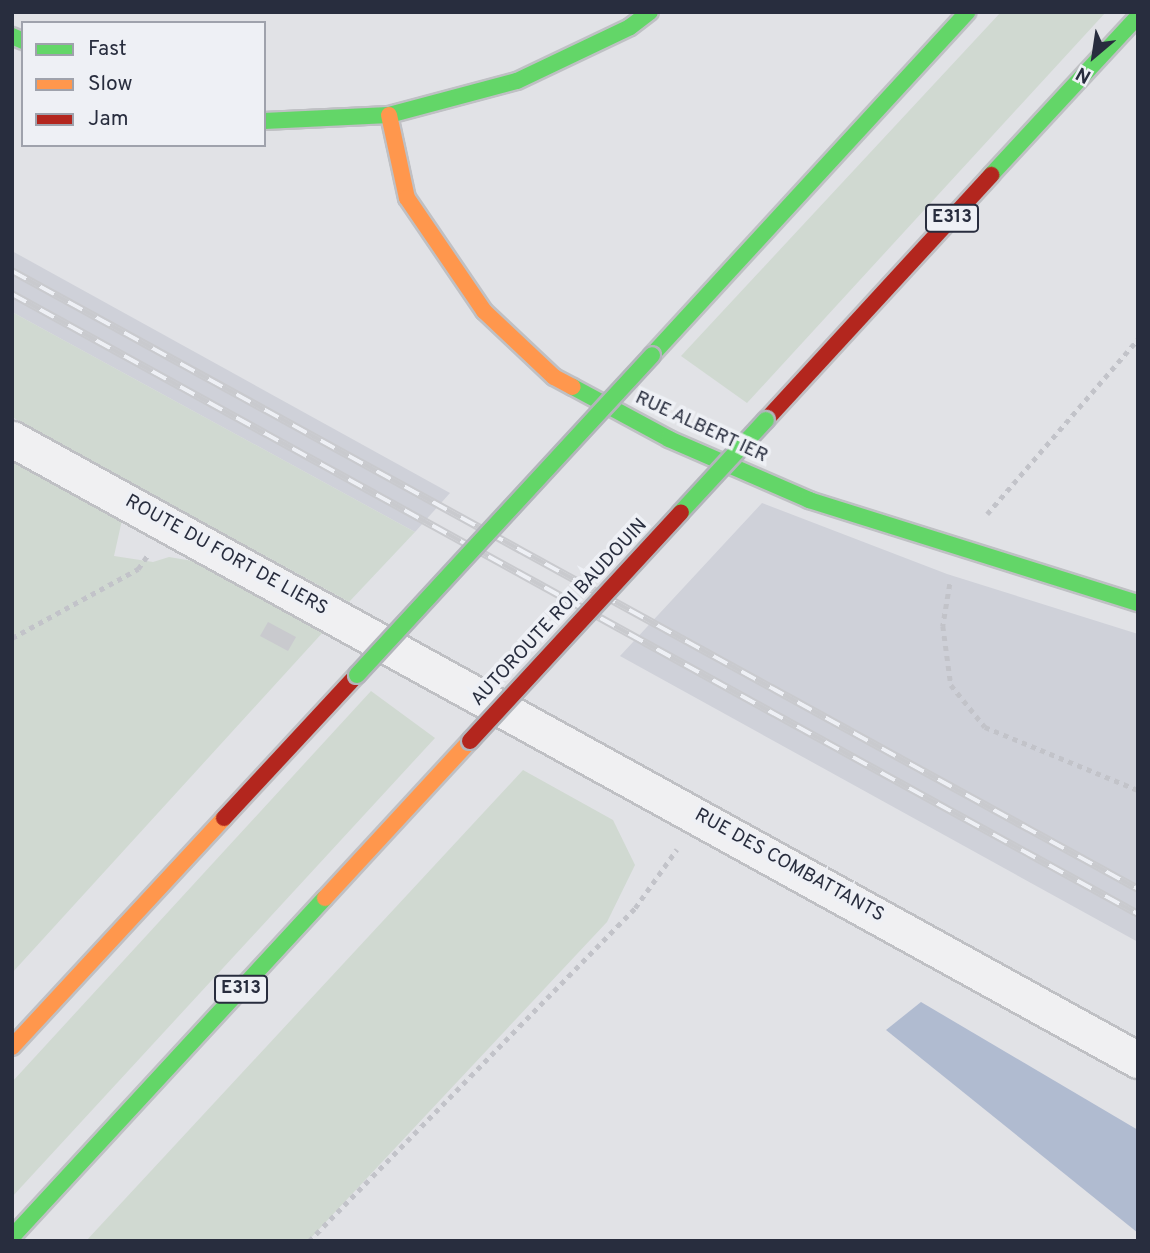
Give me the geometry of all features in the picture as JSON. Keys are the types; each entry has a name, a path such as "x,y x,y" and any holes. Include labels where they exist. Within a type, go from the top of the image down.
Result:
{"main road":[{"path":"266,121 389,115 517,81 630,27 650,12"},
{"path":"12,1047 967,12"},
{"name":"AUTOROUTE ROI BAUDOUIN","path":"12,1237 1138,16"},
{"name":"RUE ALBERT IER","path":"389,115 407,198 484,311 554,377 669,439 809,500 957,549 1138,603"}],"street":[{"name":"ROUTE DU FORT DE LIERS","path":"12,439 440,673"},
{"name":"RUE DES COMBATTANTS","path":"440,673 1138,1060"}],"path":[{"path":"1138,339 957,549 943,626 951,685 985,727 1138,790"},
{"path":"12,638 138,569 170,524"},
{"path":"309,1241 635,908 697,815"}],"shaded area":[{"path":"1001,12 1106,12 747,403 681,356"},
{"path":"12,251 450,493 415,532 12,312"},
{"path":"12,312 415,532 349,602 12,417"},
{"path":"12,460 122,520 114,556 153,562 169,557 193,561 324,631 12,973"},
{"path":"762,503 947,574 1138,634 1138,942 620,656"},
{"path":"371,691 435,738 12,1197 12,1082"},
{"path":"523,770 613,820 635,865 607,922 308,1241 86,1241"}],"water":[{"path":"921,1002 1138,1130 1138,1233 886,1030"}],"building":[{"path":"268,622 296,637 288,651 260,636"}],"railway":[{"path":"12,271 1138,889"},
{"path":"12,294 1138,914"}],"traffic: fast":[{"path":"266,121 389,115 517,81 630,27 650,12"},
{"path":"652,355 967,12"},
{"path":"991,175 1138,16"},
{"path":"12,36 21,40"},
{"path":"357,675 652,355"},
{"path":"573,387 669,439 809,500 1138,603"},
{"path":"681,512 766,420"},
{"path":"12,1237 325,898"}],"traffic: slow":[{"path":"389,115 407,198 484,311 554,377 573,387"},
{"path":"325,898 470,741"},
{"path":"12,1047 224,818"}],"traffic: jam":[{"path":"766,420 991,175"},
{"path":"470,741 681,512"},
{"path":"224,818 357,675"}]}
